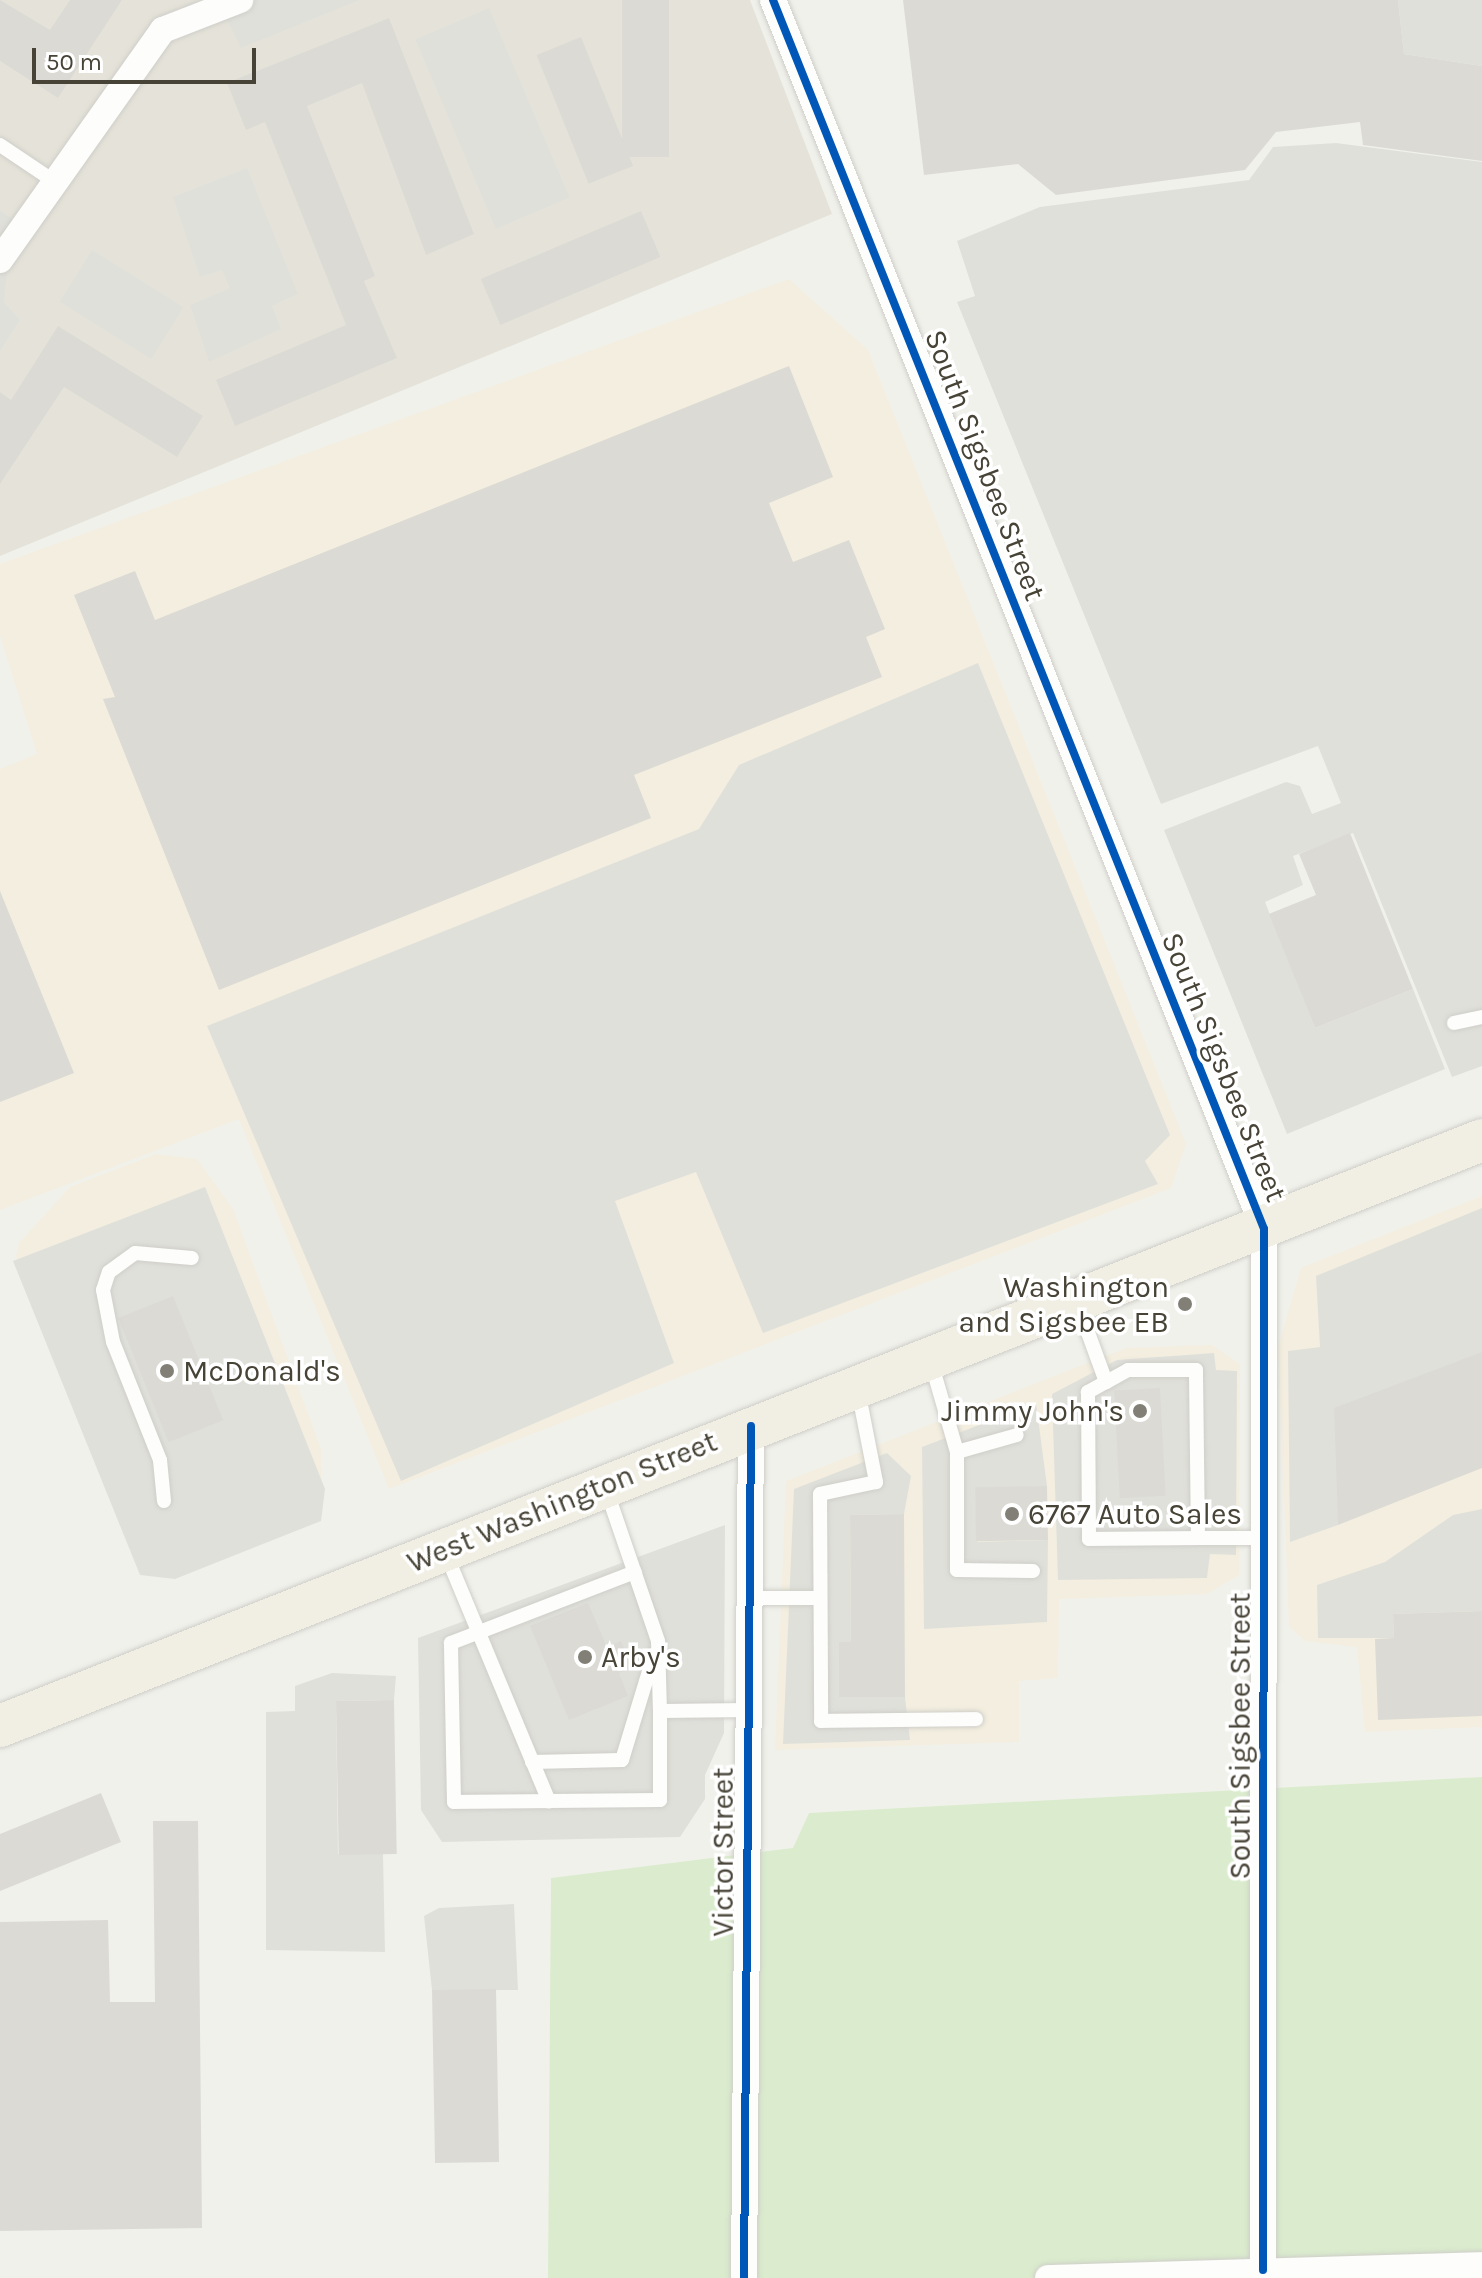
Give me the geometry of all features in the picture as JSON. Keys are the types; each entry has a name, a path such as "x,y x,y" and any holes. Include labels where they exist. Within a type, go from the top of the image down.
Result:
{"main road":[{"name":"West Washington Street","path":"0,1726 751,1426 1264,1229 1482,1140"}],"street":[{"path":"0,260 163,30 240,0"},
{"name":"South Sigsbee Street","path":"773,0 1264,1229 1271,2273"},
{"name":"Victor Street","path":"744,2278 751,1426"},
{"path":"1048,2278 1482,2265"}],"lane":[{"path":"0,145 55,182"},
{"path":"1454,1023 1482,1017"},
{"path":"164,1501 160,1460 113,1342 103,1290 109,1272 135,1253 192,1258"},
{"path":"1076,1301 1106,1382"},
{"path":"929,1358 957,1452 957,1570 1033,1571"},
{"path":"1198,1538 1196,1370 1128,1370 1088,1392 1089,1539 1265,1538"},
{"path":"857,1386 876,1482 820,1494 821,1721 976,1719"},
{"path":"957,1452 1017,1435"},
{"path":"605,1485 635,1572 658,1641 660,1800 454,1802 451,1643 635,1572"},
{"path":"444,1550 549,1801"},
{"path":"749,1598 820,1598"},
{"path":"532,1762 622,1760 658,1641"},
{"path":"660,1711 749,1710"}],"shaded area":[{"path":"0,0 750,0 832,214 0,556"},
{"path":"217,0 360,0 241,48"},
{"path":"1398,0 1482,0 1482,66 1404,54"},
{"path":"489,8 569,198 496,229 415,39"},
{"path":"1336,143 1482,162 1482,1066 1452,1077 1353,833 1293,856 1303,885 1265,902 1315,1028 1413,989 1445,1069 1287,1134 1164,830 1286,782 1300,786 1312,814 1341,803 1318,746 1161,804 957,302 975,296 957,241 1040,207 1249,180 1273,147"},
{"path":"247,168 298,294 272,306 281,329 209,362 190,305 230,288 222,270 200,277 173,197"},
{"path":"0,210 12,219 4,302 20,320 0,351"},
{"path":"92,250 184,307 151,359 60,302"},
{"path":"789,279 868,350 1186,1144 1171,1188 389,1489 239,1119 0,1210 0,769 37,754 0,636 0,564"},
{"path":"978,663 1170,1135 1145,1161 1158,1184 763,1333 696,1172 615,1201 674,1363 401,1481 207,1026 699,829 739,765"},
{"path":"156,1154 197,1159 233,1209 321,1449 322,1495 142,1572 16,1256 19,1243 70,1187"},
{"path":"205,1187 325,1489 321,1521 175,1579 140,1575 13,1261"},
{"path":"1482,1196 1482,1727 1365,1732 1357,1647 1305,1641 1289,1626 1278,1347 1301,1268"},
{"path":"1482,1208 1482,1352 1338,1525 1290,1542 1288,1351 1320,1347 1316,1276"},
{"path":"1212,1345 1240,1364 1239,1575 1207,1594 1059,1599 1058,1678 1019,1681 1019,1742 775,1750 786,1481 1126,1348"},
{"path":"1214,1353 1216,1370 1237,1371 1236,1555 1210,1554 1207,1578 1058,1580 1052,1394 1117,1360"},
{"path":"1036,1403 1047,1486 975,1489 977,1542 1048,1540 1047,1622 924,1629 922,1447"},
{"path":"887,1453 911,1476 904,1514 850,1515 851,1642 839,1642 839,1697 905,1697 910,1740 783,1744 794,1489"},
{"path":"1482,1509 1482,1611 1393,1614 1394,1638 1318,1638 1317,1585 1385,1562 1453,1515"},
{"path":"725,1525 724,1733 705,1775 705,1799 680,1837 442,1842 421,1810 418,1638"},
{"path":"332,1673 396,1676 394,1700 336,1701 338,1854 383,1854 385,1952 266,1950 266,1712 295,1711 295,1686"},
{"path":"514,1904 518,1990 432,1990 424,1916 439,1908"}],"green space":[{"path":"1482,1777 1482,2278 548,2278 551,1878 793,1848 809,1813"}],"building":[{"path":"0,0 50,30 70,0 122,0 58,98 0,61"},
{"path":"622,0 669,0 669,157 622,157"},
{"path":"903,0 1398,0 1404,54 1482,66 1482,161 1363,145 1360,122 1276,132 1245,170 1056,195 1018,164 924,175"},
{"path":"389,18 474,234 426,255 362,83 307,106 375,276 364,281 397,358 235,426 216,380 346,325 265,122 246,130 227,83"},
{"path":"581,37 633,166 589,184 536,55"},
{"path":"641,211 661,257 500,325 481,279"},
{"path":"58,326 203,416 177,457 64,387 0,484 0,392 11,400"},
{"path":"789,366 833,477 769,503 793,562 849,540 885,629 866,637 882,677 634,775 651,818 219,990 103,699 115,697 74,595 135,571 155,620"},
{"path":"1350,833 1413,989 1315,1028 1269,914 1316,895 1299,854"},
{"path":"0,891 74,1073 0,1102"},
{"path":"173,1296 223,1420 168,1442 118,1318"},
{"path":"1482,1352 1482,1468 1338,1525 1334,1408"},
{"path":"1160,1388 1166,1496 1120,1498 1114,1390"},
{"name":"6767 Auto Sales","path":"1047,1486 1048,1540 976,1541 975,1487"},
{"path":"904,1514 905,1697 839,1697 839,1642 851,1642 850,1515"},
{"name":"Arby's","path":"588,1603 607,1647 621,1641 632,1668 619,1673 628,1696 569,1720 530,1626"},
{"path":"1482,1611 1482,1716 1378,1720 1375,1639 1394,1638 1393,1614"},
{"path":"394,1700 397,1854 339,1855 336,1701"},
{"path":"101,1793 121,1842 0,1891 0,1834"},
{"path":"153,1821 198,1821 202,2228 0,2231 0,1922 108,1920 110,2002 155,2002"},
{"path":"496,1989 499,2162 435,2163 432,1990"}],"cycle path":[{"path":"773,0 1264,1229 1263,2270"},
{"path":"744,2278 751,1426"}],"place":[{"name":"Washington and Sigsbee EB","path":"1185,1304"},
{"name":"McDonald's","path":"167,1371"},
{"name":"Jimmy John's","path":"1140,1411"},
{"name":"6767 Auto Sales","path":"1012,1514"},
{"name":"Arby's","path":"585,1657"}]}
